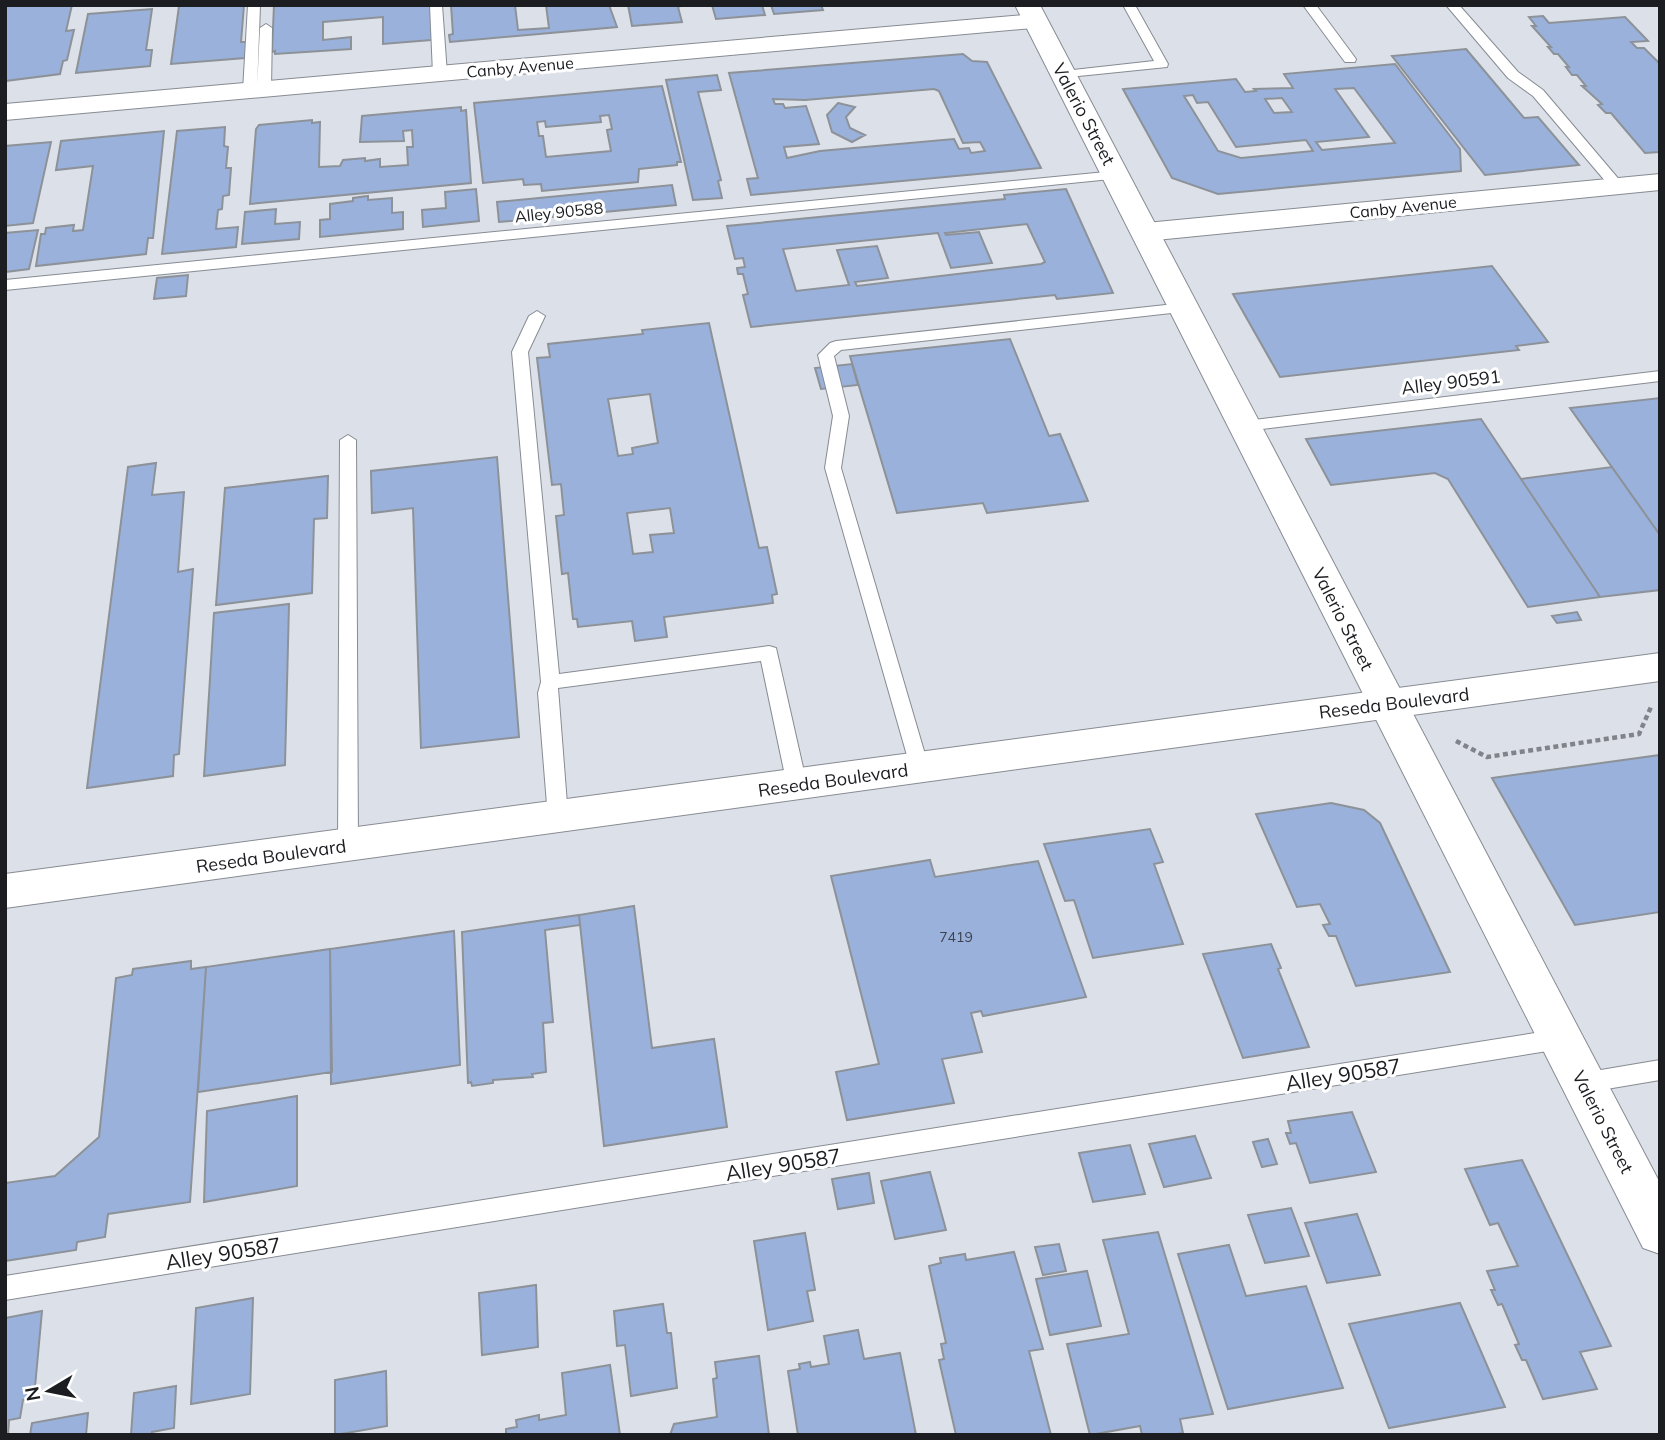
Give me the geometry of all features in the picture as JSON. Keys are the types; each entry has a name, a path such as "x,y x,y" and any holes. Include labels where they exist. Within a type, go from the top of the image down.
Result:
{"street":[{"name":"Canby Avenue","path":"5,112 440,74 1031,14"},
{"name":"Valerio Street","path":"1031,14 1146,232 1660,1232"},
{"name":"Canby Avenue","path":"1146,232 1660,182"},
{"name":"Reseda Boulevard","path":"5,891 1387,704 1657,683"}],"lane":[{"path":"254,5 257,90"},
{"path":"257,90 267,5"},
{"path":"436,5 440,74"},
{"path":"1064,75 1162,64 1129,5"},
{"path":"1309,5 1350,59"},
{"path":"1452,5 1513,75 1538,93 1617,186"},
{"name":"Alley 90588","path":"5,285 1115,175"},
{"path":"919,768 833,468 841,416 826,355 836,346 1184,308"},
{"path":"537,316 520,352 550,682 547,693 558,817"},
{"name":"Alley 90591","path":"1246,426 1660,376"},
{"path":"348,440 348,845"},
{"path":"550,682 769,653 797,785"},
{"name":"Alley 90587","path":"5,1288 1560,1039"},
{"path":"1583,1083 1660,1070"}],"path":[{"path":"1387,704 1487,757 1639,734 1657,683"}],"building":[{"path":"5,5 72,5 66,31 74,30 67,60 63,61 60,74 5,81"},
{"path":"244,5 241,42 247,42 245,58 171,64 179,6"},
{"path":"274,5 432,5 434,37 431,40 383,44 383,17 323,22 323,40 351,37 351,49 275,54 275,51 272,52"},
{"path":"451,5 515,5 518,30 549,28 546,5 609,5 617,27 450,42 449,35 453,34"},
{"path":"628,5 683,5 678,7 682,22 632,26"},
{"path":"712,5 762,5 765,15 716,19"},
{"path":"771,5 821,5 823,10 774,14"},
{"path":"152,9 146,50 152,50 150,66 76,73 88,14"},
{"path":"1543,16 1549,23 1625,17 1648,41 1631,42 1637,48 1644,48 1660,64 1659,152 1645,153 1611,113 1606,113 1598,105 1602,104 1582,86 1586,86 1577,75 1572,75 1558,54 1554,54 1548,47 1551,47 1532,26 1536,26 1529,17"},
{"path":"1466,49 1524,118 1538,117 1579,165 1485,175 1392,56"},
{"path":"963,54 972,61 987,62 1041,168 751,195 747,179 758,178 729,73","holes":["934,89 939,91 963,143 980,142 985,151 971,153 969,148 959,149 954,139 820,151 787,158 784,147 819,144 806,106 785,108 783,104 775,104 773,99 805,100"]},
{"path":"1395,64 1460,149 1461,171 1218,194 1172,178 1123,89 1236,79 1245,92 1256,91 1254,89 1293,88 1284,74","holes":["1354,88 1395,143 1322,150 1316,142 1369,137 1335,89","1193,95 1197,103 1208,102 1236,147 1306,140 1313,151 1241,158 1218,151 1184,96","1282,98 1292,112 1274,113 1265,99"]},
{"path":"717,75 721,90 698,92 721,180 718,181 722,198 693,200 666,80"},
{"path":"662,86 681,162 677,162 677,165 639,169 638,182 542,191 541,184 524,185 523,179 483,183 474,103","holes":["609,115 612,129 607,130 611,151 546,157 543,136 539,136 537,122 545,121 546,127 601,122 600,116"]},
{"path":"838,103 855,107 846,117 850,128 865,135 852,142 832,132 827,115"},
{"path":"461,107 461,111 466,110 471,183 250,204 256,129 259,125 312,120 312,123 320,122 319,167 340,166 343,160 365,158 365,161 380,159 380,167 408,165 407,147 413,147 412,130 403,131 404,141 360,142 362,116"},
{"path":"225,127 224,146 228,147 226,168 231,168 229,195 223,196 216,229 238,227 236,247 162,254 177,131"},
{"path":"164,131 153,238 148,238 146,254 36,266 41,234 45,234 46,228 74,225 73,231 83,230 93,166 56,170 61,141"},
{"path":"51,142 33,223 5,226 5,146"},
{"path":"672,185 676,205 499,222 497,202"},
{"path":"476,189 479,221 423,227 422,210 446,208 445,192"},
{"path":"1066,189 1113,293 1057,299 1055,295 751,327 743,295 748,294 743,274 738,274 737,268 745,267 743,258 735,259 727,226 1005,199 1004,195","holes":["1027,224 1045,262 857,286 855,282 888,278 877,246 837,250 849,285 796,291 783,249 938,233 951,268 992,263 979,232 945,233"]},
{"path":"368,196 368,200 392,198 392,213 403,212 403,229 320,237 320,220 330,219 330,204"},
{"path":"276,209 275,224 300,222 299,239 242,244 245,212"},
{"path":"38,230 29,269 5,272 5,233"},
{"path":"1492,266 1548,342 1516,346 1519,350 1280,377 1233,294"},
{"path":"188,275 186,296 154,299 157,278"},
{"path":"709,323 759,548 767,547 777,594 772,595 773,603 664,617 667,637 635,641 632,621 578,627 577,619 573,619 568,573 562,574 556,516 564,515 561,484 552,485 537,358 550,357 548,344 643,334 642,330","holes":["650,394 658,443 632,448 633,454 618,456 608,399","670,508 674,533 650,535 653,552 633,554 627,513"]},
{"path":"1010,339 1049,436 1060,434 1088,501 987,513 983,503 897,513 850,356"},
{"path":"852,364 858,385 821,389 815,368"},
{"path":"1660,398 1660,535 1570,408"},
{"path":"1481,419 1600,597 1528,607 1448,479 1435,473 1331,485 1306,439"},
{"path":"497,457 519,737 421,748 413,508 372,513 371,471"},
{"path":"156,463 152,495 184,492 178,572 193,569 179,754 174,755 173,776 87,788 128,467"},
{"path":"1612,467 1660,535 1660,590 1600,597 1521,479"},
{"path":"328,476 327,518 314,519 312,593 216,605 225,488"},
{"path":"289,604 285,765 204,776 214,613"},
{"path":"1577,612 1581,620 1557,623 1552,616"},
{"path":"1660,755 1660,912 1575,925 1492,778"},
{"path":"1331,803 1364,810 1380,823 1450,972 1356,986 1336,936 1329,936 1323,925 1330,924 1320,904 1297,907 1256,814"},
{"path":"1150,829 1163,862 1154,864 1183,944 1093,958 1074,900 1065,901 1044,844"},
{"path":"930,860 935,877 1038,861 1086,997 983,1016 981,1011 971,1013 982,1052 942,1059 954,1103 847,1120 836,1072 879,1064 831,876"},
{"path":"634,906 652,1048 714,1039 727,1127 604,1146 579,915"},
{"path":"579,915 580,925 545,930 553,1022 543,1023 546,1072 532,1074 533,1077 493,1080 493,1083 472,1086 471,1082 468,1083 462,932"},
{"path":"454,931 460,1065 331,1084 330,949"},
{"path":"1271,944 1309,1047 1243,1058 1203,954"},
{"path":"330,949 332,1072 198,1092 206,967"},
{"path":"191,961 191,969 206,967 190,1202 108,1214 105,1237 77,1242 76,1250 5,1261 5,1183 55,1176 99,1137 116,978 132,975 133,969"},
{"path":"297,1096 297,1186 204,1202 207,1111"},
{"path":"1352,1112 1376,1172 1310,1183 1296,1143 1290,1144 1286,1133 1291,1133 1288,1121"},
{"path":"1195,1136 1211,1178 1164,1187 1149,1144"},
{"path":"1268,1139 1277,1164 1262,1167 1253,1142"},
{"path":"1130,1145 1145,1194 1093,1202 1079,1153"},
{"path":"1522,1160 1611,1346 1580,1352 1597,1389 1543,1399 1526,1360 1522,1360 1515,1345 1519,1344 1502,1304 1498,1305 1491,1290 1495,1290 1487,1271 1518,1266 1498,1223 1490,1225 1465,1169"},
{"path":"930,1172 946,1230 895,1239 881,1181"},
{"path":"869,1173 874,1203 838,1209 832,1179"},
{"path":"1291,1208 1309,1256 1265,1263 1248,1215"},
{"path":"1357,1214 1380,1275 1327,1283 1305,1223"},
{"path":"1158,1232 1213,1414 1180,1419 1183,1433 1172,1435 1142,1435 1140,1426 1090,1435 1067,1344 1129,1334 1103,1240"},
{"path":"805,1233 815,1290 807,1291 813,1321 768,1330 754,1241"},
{"path":"1059,1244 1066,1271 1043,1275 1035,1247"},
{"path":"1229,1245 1246,1296 1306,1286 1343,1388 1228,1409 1178,1254"},
{"path":"1014,1252 1043,1349 1029,1351 1051,1435 956,1435 939,1360 944,1359 941,1344 946,1343 929,1266 941,1263 940,1258 965,1254 966,1260"},
{"path":"1087,1271 1101,1326 1050,1335 1036,1279"},
{"path":"536,1285 538,1347 482,1355 479,1293"},
{"path":"253,1298 250,1394 191,1404 196,1308"},
{"path":"1460,1303 1505,1407 1389,1428 1349,1324"},
{"path":"663,1304 667,1333 671,1333 677,1388 631,1396 625,1345 617,1346 614,1311"},
{"path":"42,1311 34,1398 23,1400 20,1418 9,1420 8,1435 5,1435 5,1318"},
{"path":"858,1330 864,1359 900,1353 916,1435 798,1435 788,1371 800,1369 799,1364 810,1362 811,1367 829,1364 824,1336"},
{"path":"759,1356 769,1435 670,1435 674,1424 717,1417 713,1379 717,1378 715,1362"},
{"path":"610,1365 620,1435 506,1435 506,1429 517,1427 516,1420 539,1415 539,1420 566,1415 562,1373"},
{"path":"386,1371 387,1426 335,1435 335,1380"},
{"path":"176,1386 174,1428 152,1432 151,1435 131,1435 134,1393"},
{"path":"88,1413 86,1435 30,1435 32,1423"}]}
